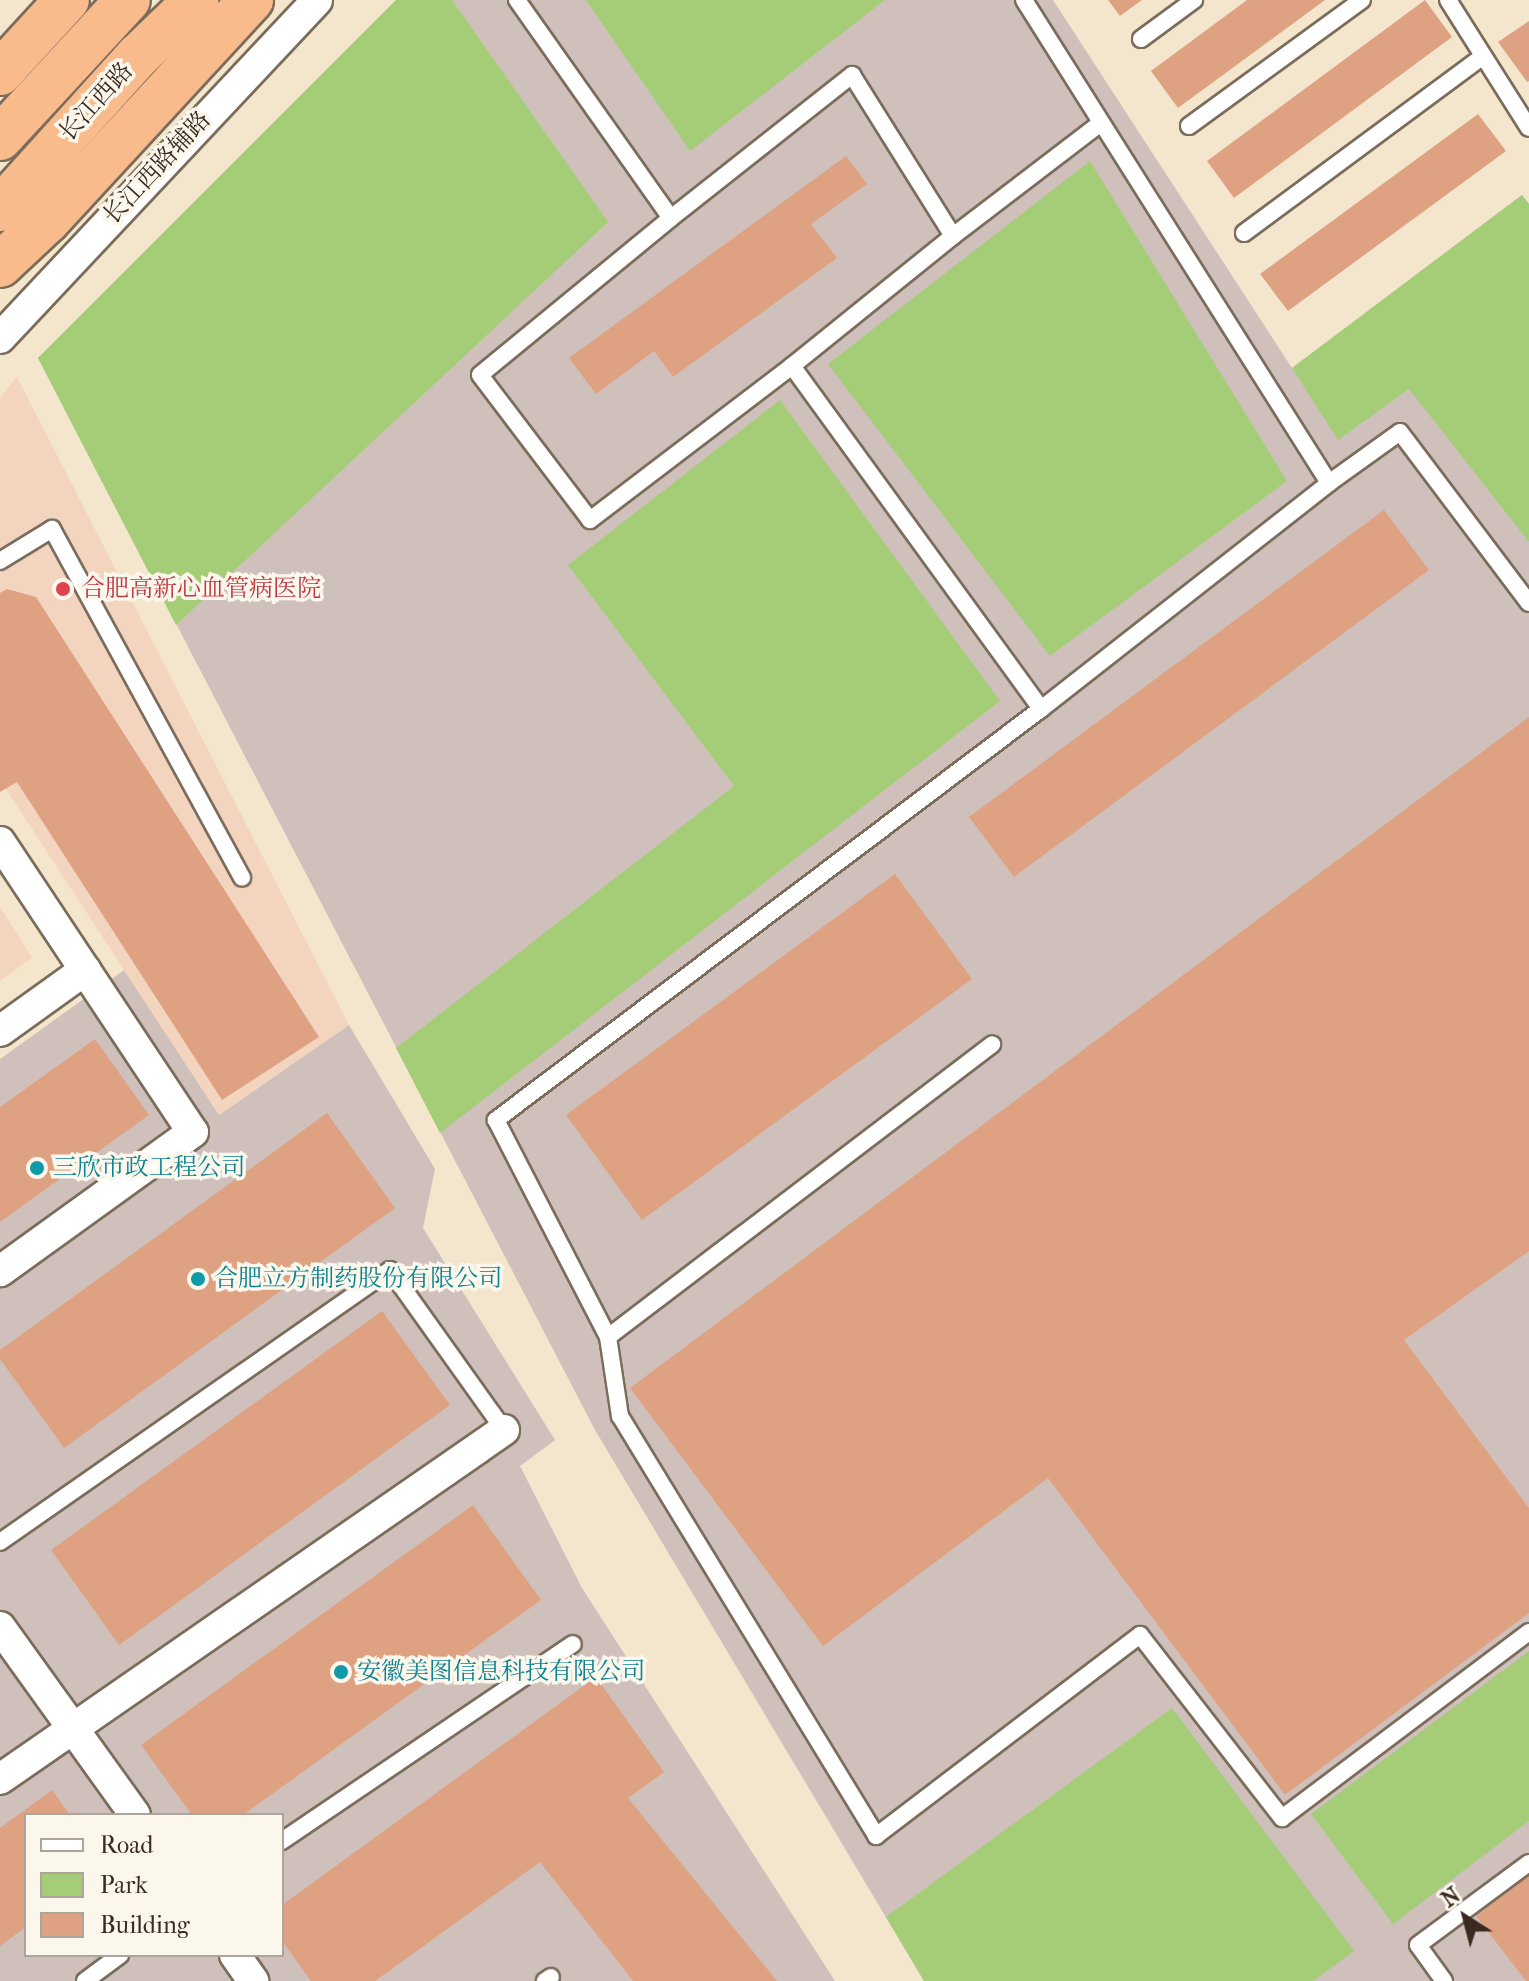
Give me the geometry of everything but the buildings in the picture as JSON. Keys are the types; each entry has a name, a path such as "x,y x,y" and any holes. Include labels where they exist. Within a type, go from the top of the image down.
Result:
{"highway":[{"path":"0,73 67,0"},
{"path":"0,138 128,0"},
{"name":"长江西路","path":"0,209 138,56 196,0"},
{"path":"0,265 47,221 251,0"}],"street":[{"name":"长江西路辅路","path":"0,338 317,0"},
{"path":"0,842 193,1132 0,1271"},
{"path":"0,1031 85,970"},
{"path":"0,1779 504,1430"},
{"path":"0,1627 134,1813"},
{"path":"236,1957 253,1981"}],"lane":[{"path":"517,0 671,218"},
{"path":"1024,0 1329,483"},
{"path":"1141,39 1194,0"},
{"path":"1189,126 1362,0"},
{"path":"1448,0 1529,128"},
{"path":"1244,233 1483,56"},
{"path":"953,236 852,75 480,375 590,520 1101,123"},
{"path":"792,366 1041,709"},
{"path":"1529,603 1400,432 1329,483 1041,709 496,1120 608,1337 620,1416 876,1836 1140,1635 1282,1818 1529,1632"},
{"path":"0,561 52,529 242,878"},
{"path":"608,1337 992,1044"},
{"path":"0,1542 390,1270 504,1430"},
{"path":"284,1840 573,1644"},
{"path":"1444,1981 1418,1945 1529,1863"},
{"path":"85,1981 117,1957"}],"shaded area":[{"path":"396,0 1053,0 1292,368 1522,195 1529,204 1529,1981 924,1981 595,1430 38,358"},
{"name":"合肥高新心血管病医院","path":"17,377 349,1025 219,1115 0,780 0,397"},
{"path":"0,907 32,958 0,981"},
{"path":"124,970 219,1115 349,1025 435,1169 423,1228 555,1440 520,1466 582,1588 835,1981 0,1981 0,1059"}],"green space":[{"path":"396,0 452,0 608,222 176,625 38,358"},
{"path":"586,0 885,0 690,151"},
{"path":"1090,161 1287,481 1050,656 828,364"},
{"path":"1522,195 1529,204 1529,542 1409,389 1338,440 1292,368"},
{"path":"780,400 1000,701 440,1133 396,1048 734,786 568,565"},
{"path":"1529,1651 1529,1821 1393,1924 1311,1814"},
{"path":"1172,1708 1354,1951 1313,1981 924,1981 886,1917"}],"place":[{"name":"合肥高新心血管病医院","path":"63,589"},
{"name":"三欣市政工程公司","path":"37,1168"},
{"name":"合肥立方制药股份有限公司","path":"198,1279"},
{"name":"安徽美图信息科技有限公司","path":"341,1672"}]}
